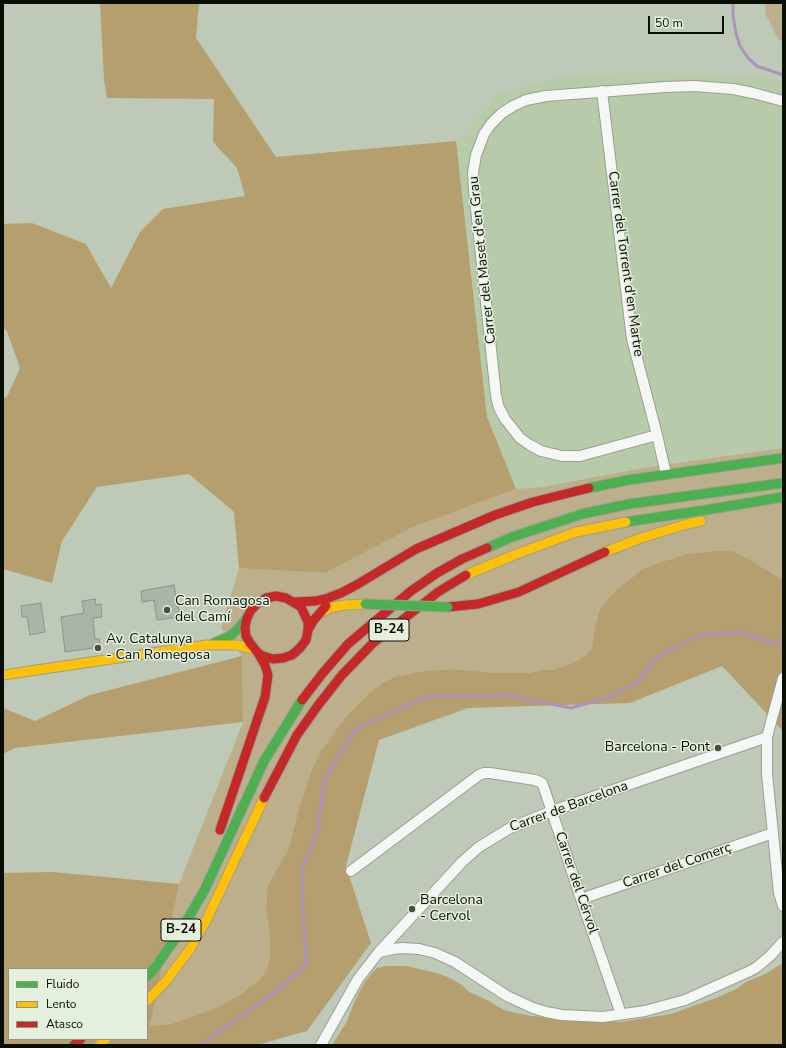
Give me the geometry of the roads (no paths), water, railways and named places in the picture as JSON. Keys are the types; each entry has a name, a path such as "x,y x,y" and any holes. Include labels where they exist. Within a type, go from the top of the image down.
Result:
{"main road":[{"path":"294,602 316,601 341,593 416,549 512,509 571,492 628,480 783,458"},
{"name":"B-24","path":"148,975 154,969 182,929 205,889 264,761 300,702 348,644 411,591 437,573 462,559 512,537 582,514 630,504 783,483"},
{"path":"721,516 740,512 781,497"},
{"name":"B-24","path":"148,1000 166,981 190,949 207,919 272,782 298,735 319,704 342,675 373,644 409,614 438,592 466,575 576,532 618,523 781,497"},
{"path":"320,613 333,607 346,605 365,604 448,608 478,604 519,592 602,553 648,536 687,524 708,520"},
{"path":"308,630 313,621 330,601 341,593"},
{"path":"3,675 206,645 223,640 230,636 247,618 254,606 266,598 276,596 286,598 301,607 308,622 306,640 292,655 283,658 273,659 263,656 256,651 236,645 206,645"},
{"path":"205,889 208,866 265,697 267,687 268,675 265,665 246,636 245,627 247,618"}],"street":[{"name":"Carrer del Maset d'en Grau","path":"657,435 580,456 562,456 541,451 530,445 520,438 505,419 499,408 496,396 474,190 473,173 476,155 484,134 502,113 526,100 546,96 602,91 694,86 753,93 783,100"},
{"name":"Carrer del Torrent d'en Martre","path":"602,91 632,339 657,435"},
{"path":"657,435 666,474"},
{"path":"783,678 767,738 767,774 779,893 783,906"},
{"name":"Carrer de Barcelona","path":"321,1045 358,979 379,952 462,862 480,847 510,828 552,811 767,738"},
{"name":"Carrer del Cérvol","path":"351,871 479,774 497,774 540,782 544,788 621,1014"},
{"name":"Carrer del Comerç","path":"581,899 773,833"},
{"path":"379,952 402,948 419,949 435,953 455,962 507,996 533,1008 562,1015 603,1017 645,1011 685,1000 757,967 783,942"}],"waterway":[{"path":"733,3 733,16 736,33 740,46 746,55 757,66 783,75"},
{"path":"200,1045 274,993 307,964 303,914 302,870 318,829 325,778 356,729 426,697 508,695 571,708 610,697 639,681 656,658 696,636 740,632 783,646"}],"place":[{"name":"Can Romagosa del Camí","path":"167,610"},
{"name":"Av. Catalunya - Can Romegosa","path":"98,648"},
{"name":"Barcelona - Pont","path":"718,748"},
{"name":"Barcelona - Cervol","path":"412,909"}]}
